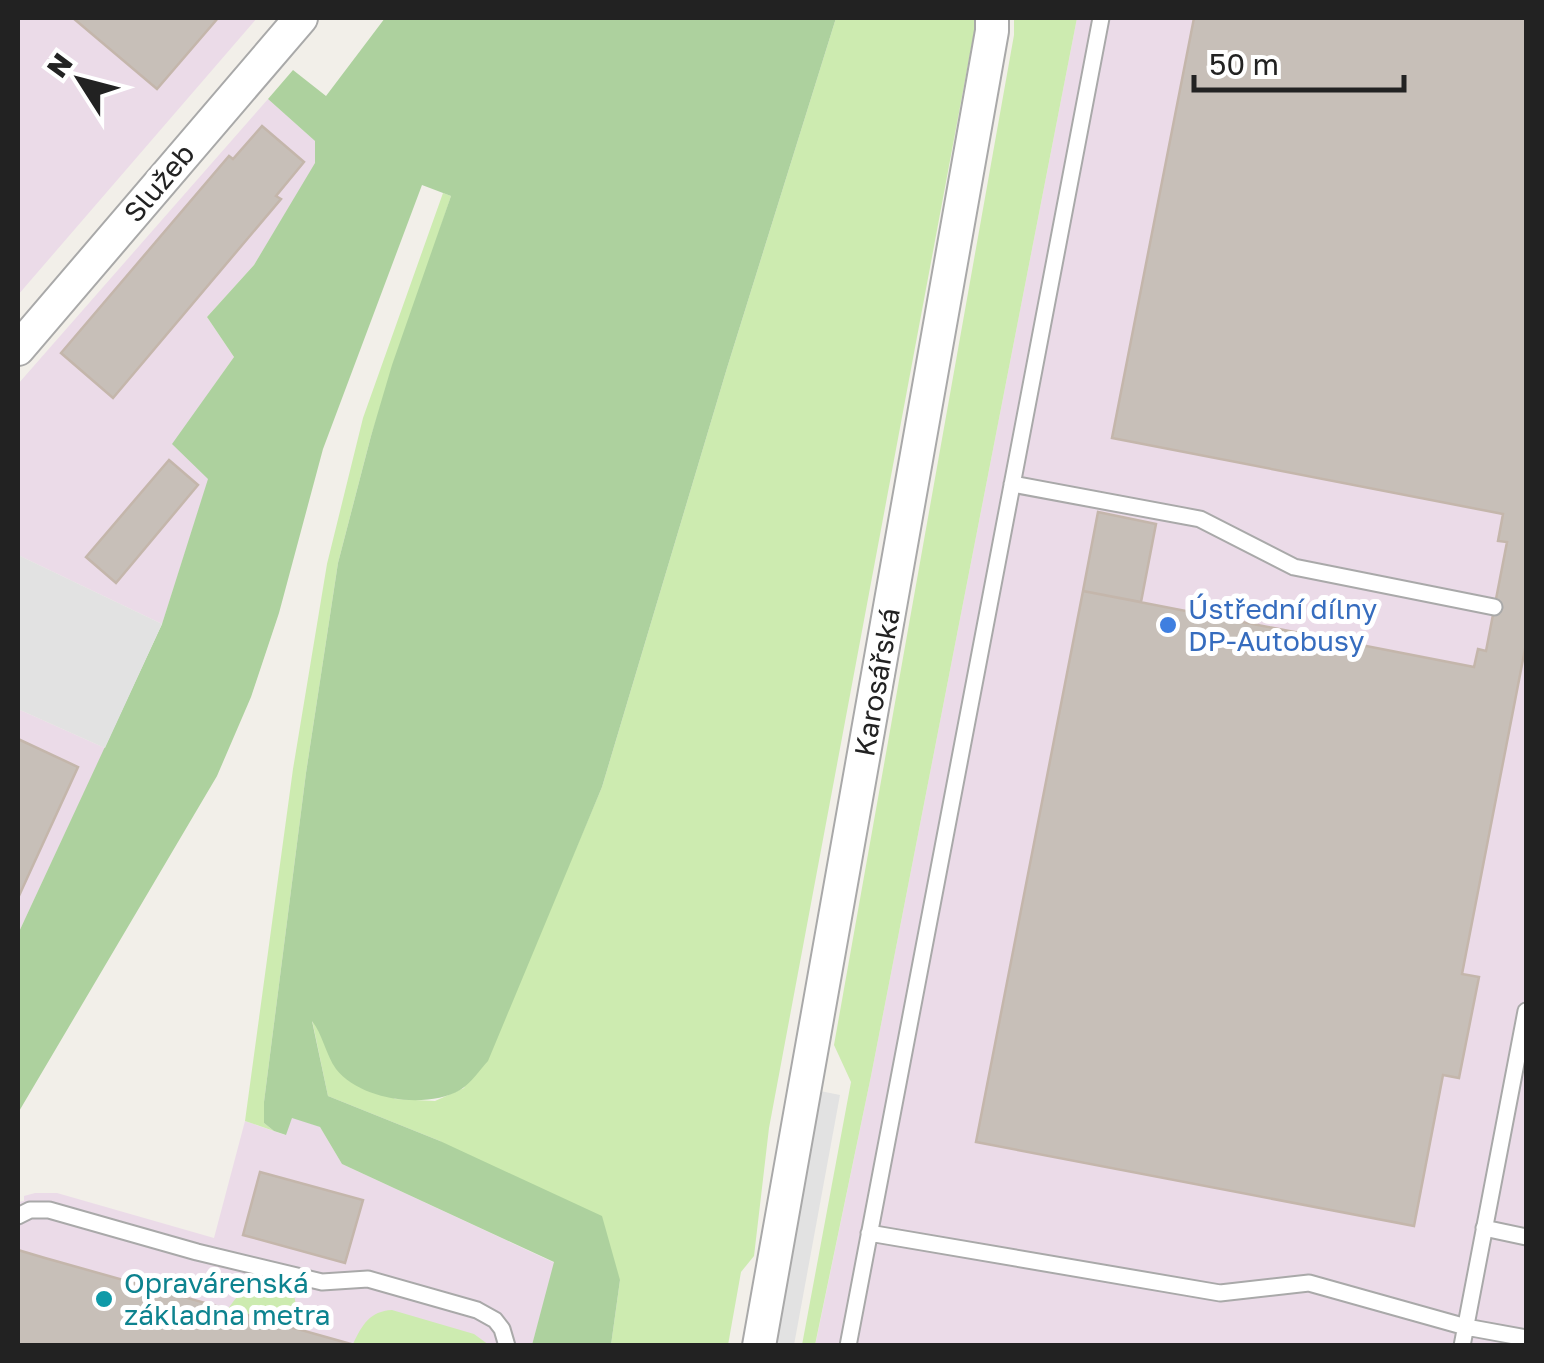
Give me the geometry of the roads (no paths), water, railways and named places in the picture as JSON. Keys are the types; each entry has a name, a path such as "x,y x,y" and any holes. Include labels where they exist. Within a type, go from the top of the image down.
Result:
{"street":[{"name":"Služeb","path":"18,349 300,18"},
{"name":"Karosářská","path":"759,1346 992,18"}],"lane":[{"path":"848,1346 1101,18"},
{"path":"1012,484 1200,519 1294,567 1494,606"},
{"path":"1462,1346 1526,1012"},
{"path":"18,1216 30,1210 49,1210 322,1282 368,1279 487,1313 502,1329 508,1346"},
{"path":"1484,1228 1526,1236"},
{"path":"869,1233 1220,1293 1309,1283 1466,1327 1526,1338"}],"place":[{"name":"Ústřední dílny DP-Autobusy","path":"1168,625"},
{"name":"Opravárenská základna metra","path":"104,1299"}]}
